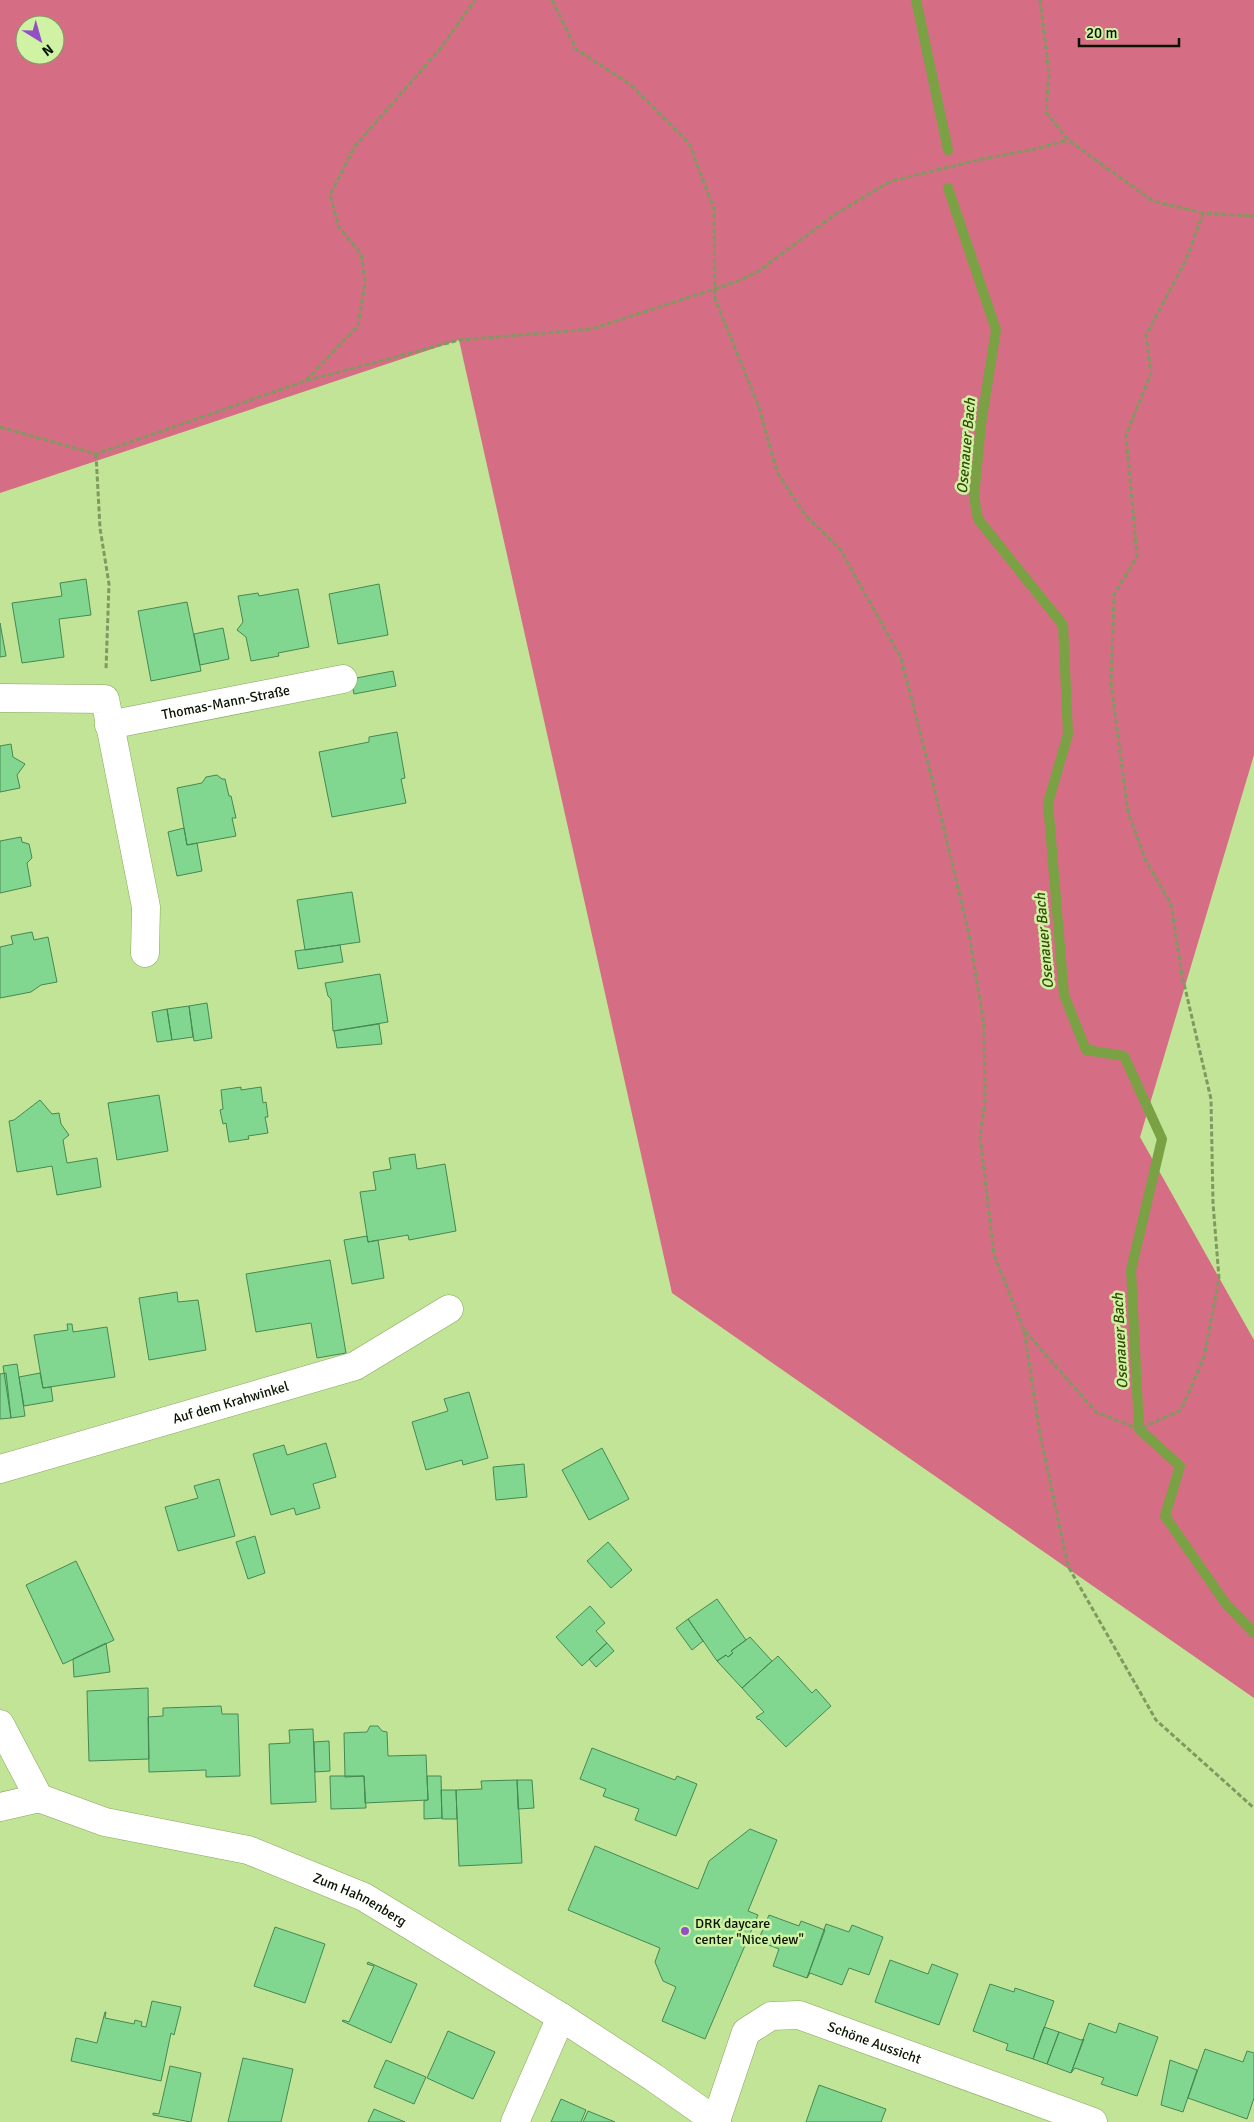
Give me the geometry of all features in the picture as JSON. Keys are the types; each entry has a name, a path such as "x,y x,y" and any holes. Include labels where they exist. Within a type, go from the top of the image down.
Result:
{"street":[{"name":"Thomas-Mann-Straße","path":"0,698 107,712 343,679"},
{"path":"107,712 146,907 145,953"},
{"name":"Auf dem Krahwinkel","path":"0,1470 354,1366 449,1310"},
{"path":"0,1724 39,1798 0,1807"},
{"name":"Zum Hahnenberg","path":"39,1798 105,1822 248,1850 364,1897 561,2017 717,2122"},
{"name":"Schöne Aussicht","path":"717,2122 746,2032 771,2016 799,2015 1093,2122"},
{"path":"515,2122 561,2017"}],"path":[{"path":"305,380 358,326 365,282 361,254 339,226 330,194 355,146 440,49 475,0"},
{"path":"552,0 576,49 631,86 689,143 714,209 715,299 759,407 777,472 805,515 840,549 901,658 969,934 984,1024 985,1101 980,1136 994,1255 1024,1330 1040,1434 1068,1566 1156,1720 1254,1808"},
{"path":"1040,0 1049,73 1046,112 1068,140 1153,201 1203,214 1254,216"},
{"path":"0,427 96,454 305,380 459,340 592,329 757,272 838,213 892,181 1068,140"},
{"path":"1024,1330 1096,1412 1139,1429 1181,1410 1204,1357 1219,1278 1213,1203 1211,1099 1182,975 1171,904 1146,861 1128,812 1111,684 1114,595 1137,556 1126,435 1151,373 1146,335 1186,260 1203,214"},
{"path":"96,454 100,528 109,584 107,712"}],"shaded area":[{"path":"0,0 1254,0 1254,755 1140,1137 1254,1340 1254,1698 672,1293 459,340 0,493"}],"building":[{"path":"86,579 91,615 59,619 64,657 22,663 12,603 62,596 60,583"},
{"path":"379,584 388,635 338,644 329,594"},
{"path":"298,589 309,647 278,653 279,656 251,661 246,637 237,630 243,622 238,596 258,593 259,596"},
{"path":"187,602 201,671 151,681 138,611"},
{"path":"0,623 6,656 0,657"},
{"path":"223,628 229,659 200,665 194,634"},
{"path":"393,671 396,686 354,694 351,679"},
{"path":"397,732 405,778 401,779 406,803 332,817 319,752 369,742 369,737"},
{"path":"11,744 13,757 25,764 17,775 20,788 0,792 0,746"},
{"path":"217,775 225,779 229,796 231,796 236,818 232,818 236,836 187,845 177,788 202,783 206,777"},
{"path":"184,828 187,845 197,843 202,871 177,876 168,832"},
{"path":"21,837 22,842 29,844 32,858 27,863 31,886 0,893 0,841"},
{"path":"352,892 360,942 305,950 297,900"},
{"path":"32,932 34,940 48,937 57,982 41,985 31,992 0,998 0,947 13,944 11,936"},
{"path":"340,945 343,962 298,969 295,951"},
{"path":"380,974 388,1022 333,1031 331,999 328,996 325,983"},
{"path":"207,1003 212,1038 194,1041 189,1006"},
{"path":"189,1006 193,1037 172,1040 167,1009"},
{"path":"167,1009 172,1040 157,1042 152,1012"},
{"path":"379,1024 382,1044 337,1048 334,1031"},
{"path":"241,1087 241,1090 261,1087 263,1103 266,1102 268,1117 265,1117 268,1133 248,1136 249,1139 229,1142 226,1123 223,1124 220,1110 223,1109 221,1090"},
{"path":"159,1095 168,1151 117,1160 108,1103"},
{"path":"40,1100 52,1114 59,1113 61,1124 69,1135 63,1140 67,1163 97,1158 101,1187 57,1195 52,1166 17,1172 9,1121 14,1120"},
{"path":"415,1154 417,1169 445,1164 456,1231 409,1240 408,1235 368,1242 360,1192 376,1190 373,1172 391,1169 389,1158"},
{"path":"367,1236 368,1242 378,1240 384,1278 352,1284 344,1240"},
{"path":"330,1260 346,1353 317,1358 311,1323 256,1332 246,1274"},
{"path":"177,1292 178,1302 198,1300 206,1350 149,1360 139,1298"},
{"path":"67,1324 72,1324 73,1332 107,1327 115,1377 43,1388 34,1335 68,1330"},
{"path":"17,1364 25,1416 11,1418 3,1366"},
{"path":"6,1373 11,1418 0,1419 0,1374"},
{"path":"40,1373 43,1388 51,1387 53,1401 24,1406 19,1377"},
{"path":"469,1392 488,1458 463,1465 462,1460 426,1470 412,1422 448,1411 444,1399"},
{"path":"326,1443 336,1477 313,1484 320,1508 296,1515 294,1508 271,1515 253,1454 284,1445 287,1455"},
{"path":"602,1448 629,1499 589,1520 562,1470"},
{"path":"524,1464 527,1497 496,1500 493,1467"},
{"path":"219,1479 235,1536 178,1551 165,1507 198,1498 194,1486"},
{"path":"255,1536 265,1573 248,1579 236,1542"},
{"path":"608,1542 632,1570 611,1588 587,1561"},
{"path":"76,1561 114,1640 63,1664 26,1585"},
{"path":"717,1599 746,1640 731,1651 733,1653 728,1657 726,1655 717,1661 688,1619"},
{"path":"590,1606 605,1623 596,1631 607,1643 582,1666 556,1637"},
{"path":"688,1619 703,1641 692,1650 676,1628"},
{"path":"750,1637 772,1661 742,1688 717,1661 726,1655 728,1657 733,1653 731,1651"},
{"path":"106,1643 110,1672 74,1677 73,1659"},
{"path":"607,1643 614,1651 596,1667 589,1659"},
{"path":"778,1656 812,1693 816,1689 831,1706 786,1747 758,1720 756,1717 764,1712 742,1688"},
{"path":"148,1688 149,1759 89,1761 87,1691"},
{"path":"221,1706 222,1714 238,1714 240,1776 206,1777 206,1770 149,1772 148,1717 163,1716 163,1708"},
{"path":"370,1726 378,1726 382,1731 387,1732 388,1756 426,1755 428,1800 365,1803 364,1776 345,1777 344,1733 367,1732"},
{"path":"313,1729 316,1802 271,1804 269,1744 290,1743 289,1730"},
{"path":"329,1741 330,1771 315,1772 314,1742"},
{"path":"592,1748 675,1780 677,1776 697,1784 676,1836 635,1820 639,1809 603,1796 606,1789 580,1779"},
{"path":"330,1776 364,1776 366,1808 331,1809"},
{"path":"427,1776 441,1776 442,1818 424,1819 424,1801 428,1800"},
{"path":"517,1780 522,1863 459,1866 456,1790 482,1789 481,1781"},
{"path":"517,1780 532,1780 534,1808 518,1809"},
{"path":"441,1790 456,1790 457,1819 442,1819"},
{"name":"DRK daycare center \"Nice view\"","path":"750,1829 777,1840 748,1911 758,1915 705,2039 662,2021 676,1987 663,1981 655,1962 660,1948 568,1910 595,1846 698,1889 709,1861"},
{"path":"769,1915 799,1926 801,1921 825,1930 807,1978 773,1966 779,1949 758,1941"},
{"path":"826,1924 849,1932 852,1925 883,1937 869,1975 849,1968 842,1985 810,1973 807,1978"},
{"path":"275,1927 325,1944 305,2003 254,1986"},
{"path":"890,1960 928,1974 932,1964 958,1974 939,2025 875,2002"},
{"path":"368,1962 417,1984 391,2043 342,2021 349,2022 374,1966 367,1964"},
{"path":"990,1984 1014,1992 1015,1988 1054,2001 1033,2059 1006,2050 1008,2044 973,2031"},
{"path":"152,2001 181,2007 174,2035 171,2033 161,2081 71,2061 76,2038 97,2043 105,2012 105,2018 134,2024 135,2020 142,2022 141,2026 146,2027"},
{"path":"1089,2023 1116,2033 1119,2023 1158,2037 1137,2096 1101,2084 1104,2078 1075,2068 1071,2073"},
{"path":"1044,2027 1059,2032 1047,2064 1033,2059"},
{"path":"448,2031 495,2052 473,2099 427,2078"},
{"path":"1059,2032 1081,2040 1084,2039 1071,2073 1047,2064"},
{"path":"1205,2049 1243,2062 1247,2051 1254,2053 1254,2098 1247,2119 1188,2098"},
{"path":"243,2058 293,2069 281,2122 228,2122"},
{"path":"386,2060 426,2077 414,2104 374,2087"},
{"path":"1170,2060 1197,2070 1183,2112 1161,2105"},
{"path":"170,2066 201,2073 191,2122 153,2115 153,2113 159,2114"},
{"path":"819,2085 886,2109 881,2122 806,2122"},
{"path":"561,2099 586,2110 581,2122 551,2122"},
{"path":"374,2109 405,2122 368,2122"},
{"path":"588,2111 615,2122 583,2122"}],"waterway":[{"name":"Osenauer Bach","path":"916,0 948,150"},
{"name":"Osenauer Bach","path":"948,188 996,330 981,424 974,497 978,519 1063,625 1068,734 1048,803 1064,995 1086,1050 1124,1056 1162,1139 1131,1270 1139,1429 1180,1466 1165,1516 1226,1604 1254,1633"}],"place":[{"name":"DRK daycare center \"Nice view\"","path":"685,1931"}]}
